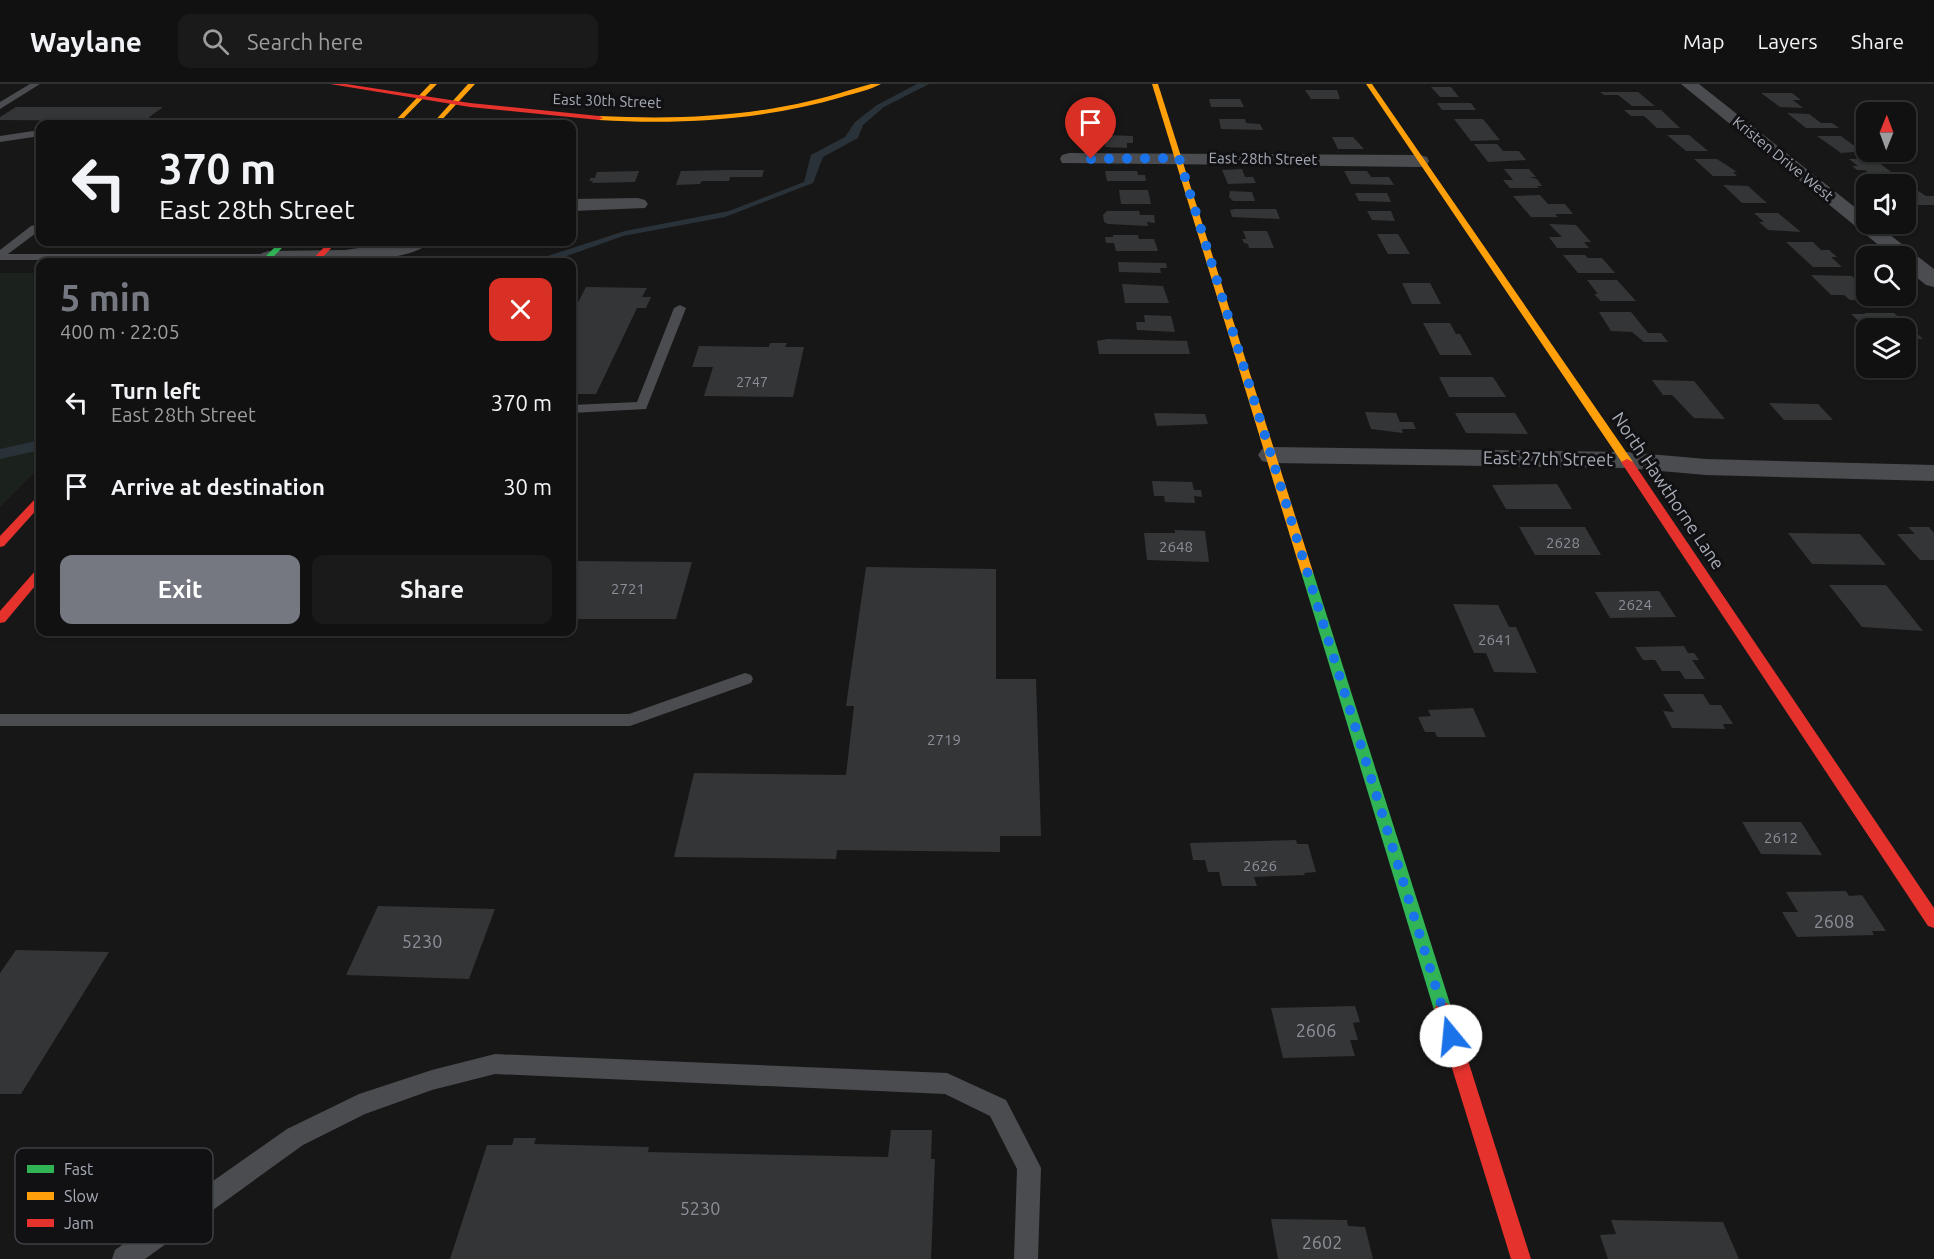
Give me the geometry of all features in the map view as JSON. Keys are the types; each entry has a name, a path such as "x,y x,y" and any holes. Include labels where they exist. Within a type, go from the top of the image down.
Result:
{"street":[{"name":"East 30th Street","path":"333,84 421,97 464,93 574,107 648,110 761,101 839,84"},
{"name":"East 30th Street","path":"412,84 433,85 578,118 688,118 749,113 804,104 878,84"},
{"path":"1155,84 1521,1259"},
{"name":"North Hawthorne Lane","path":"1369,84 1626,460 1934,921"},
{"name":"Kristen Drive West","path":"1689,84 1891,246"},
{"path":"399,120 433,85"},
{"path":"439,120 464,93"},
{"name":"East 28th Street","path":"1069,159 1420,161"},
{"path":"576,205 638,204"},
{"path":"272,254 375,254 404,246"},
{"name":"Kristen Drive West","path":"1916,266 1934,280"},
{"name":"East 27th Street","path":"1270,455 1626,460 1706,467 1934,474"},
{"path":"0,543 36,504"},
{"path":"0,619 36,578"}],"lane":[{"path":"0,106 36,84"},
{"path":"0,140 36,134"},
{"path":"0,256 36,228"},
{"path":"0,256 272,254"},
{"path":"576,409 642,406 680,308"},
{"path":"0,720 630,720 745,679"},
{"path":"213,1196 295,1137 359,1105 432,1080 495,1064 947,1084 998,1108 1029,1168 1026,1259"},
{"path":"124,1259 145,1244"}],"shaded area":[{"path":"917,84 929,84 884,107 863,125 858,138 823,157 813,183 725,217 623,236 561,258 541,258 625,231 729,211 804,182 811,155 845,137 855,122 877,105"},
{"path":"0,273 36,273 36,471 0,507"},
{"path":"36,441 36,451 0,459 0,449"}],"building":[{"path":"1431,87 1451,87 1459,97 1440,97"},
{"path":"1305,90 1337,90 1340,99 1311,99"},
{"path":"1600,92 1638,92 1655,106 1632,106 1618,95 1604,95"},
{"path":"1761,93 1792,93 1801,100 1793,100 1803,108 1780,107"},
{"path":"1209,99 1240,99 1244,107 1211,107"},
{"path":"1437,103 1471,103 1476,110 1442,110"},
{"path":"16,107 163,107 145,120 0,120 0,117"},
{"path":"1624,110 1661,110 1680,128 1657,128 1644,116 1631,116"},
{"path":"1787,113 1809,114 1821,123 1832,123 1839,128 1806,128"},
{"path":"1219,119 1245,119 1246,123 1260,124 1263,130 1221,129"},
{"path":"1454,119 1483,119 1500,140 1471,141"},
{"path":"1106,135 1133,136 1133,143 1127,143 1127,148 1105,147"},
{"path":"1667,135 1689,135 1708,151 1686,151"},
{"path":"1817,136 1841,136 1856,145 1856,152 1841,153"},
{"path":"1332,137 1353,137 1364,149 1338,149"},
{"path":"1474,144 1497,144 1503,151 1519,151 1526,160 1488,162"},
{"path":"1694,159 1717,159 1737,172 1733,172 1737,176 1713,176"},
{"path":"1849,159 1856,159 1856,162 1878,162 1894,174 1871,174 1852,166 1858,166"},
{"path":"1242,169 1245,177 1253,177 1256,183 1228,184 1222,170"},
{"path":"1504,169 1529,169 1536,177 1529,177 1537,179 1542,186 1537,186 1539,188 1510,188 1503,180 1513,180"},
{"path":"764,170 762,177 730,177 729,181 702,181 700,184 676,185 681,171"},
{"path":"639,171 635,182 592,183 593,181 589,181 595,178 597,172"},
{"path":"1105,171 1137,171 1138,175 1145,175 1146,181 1107,181"},
{"path":"1344,171 1367,171 1371,177 1389,177 1394,185 1351,184"},
{"path":"1723,185 1748,186 1767,203 1742,203"},
{"path":"1119,190 1148,190 1151,204 1121,204"},
{"path":"1916,190 1926,196 1934,196 1934,205 1916,205"},
{"path":"1230,191 1252,192 1255,201 1233,201 1229,197"},
{"path":"1355,193 1387,193 1391,202 1359,201"},
{"path":"1540,195 1548,204 1565,204 1573,214 1555,214 1558,217 1531,217 1513,196"},
{"path":"1276,209 1280,219 1232,217 1230,210"},
{"path":"1107,211 1139,211 1140,215 1154,215 1155,223 1147,222 1148,226 1108,224 1104,222 1103,215"},
{"path":"1367,211 1391,211 1395,221 1372,220"},
{"path":"1754,213 1778,213 1801,232 1768,230 1759,222 1764,222"},
{"path":"1549,224 1576,225 1591,242 1584,242 1589,248 1557,248 1549,237 1562,237"},
{"path":"1243,231 1267,231 1274,248 1249,248 1242,239 1246,239"},
{"path":"1377,234 1398,234 1410,254 1388,254"},
{"path":"1113,235 1138,235 1139,239 1154,239 1158,251 1116,251 1114,243 1106,243 1105,237 1113,237"},
{"path":"1786,242 1813,242 1821,250 1829,250 1837,257 1831,257 1842,267 1813,267"},
{"path":"1563,255 1602,258 1615,273 1578,273"},
{"path":"1118,262 1166,263 1167,268 1160,268 1161,273 1119,272"},
{"path":"1811,275 1852,276 1856,280 1856,300 1850,300 1844,295 1831,295"},
{"path":"1587,280 1617,280 1636,301 1601,301 1594,294 1598,294"},
{"path":"1402,283 1430,283 1441,304 1412,304"},
{"path":"1122,284 1163,286 1169,303 1125,303"},
{"path":"586,287 647,288 642,297 651,297 646,308 637,308 596,394 576,394 576,306"},
{"path":"1599,312 1631,312 1648,333 1661,333 1668,342 1644,342 1632,332 1611,331"},
{"path":"1864,313 1894,313 1900,318 1856,319 1851,314 1866,314"},
{"path":"1144,315 1171,316 1175,332 1137,330 1136,322 1145,322"},
{"path":"1423,323 1450,323 1456,334 1460,334 1472,355 1440,355"},
{"path":"1107,339 1187,341 1190,354 1099,354 1097,341"},
{"path":"770,343 787,343 785,347 804,347 793,397 704,396 713,367 692,367 699,346 769,347"},
{"path":"1439,377 1493,377 1506,397 1449,397"},
{"path":"1652,380 1694,381 1725,419 1694,418 1672,395 1663,395"},
{"path":"1769,403 1818,404 1833,420 1784,420"},
{"path":"1365,412 1396,413 1400,422 1413,422 1416,429 1402,429 1403,433 1371,429"},
{"path":"1154,413 1205,414 1208,424 1157,426"},
{"path":"1455,413 1515,413 1528,434 1466,433"},
{"path":"1152,481 1192,482 1194,490 1201,490 1202,497 1194,496 1195,503 1165,502 1164,496 1154,496"},
{"path":"1557,484 1572,509 1506,509 1492,485"},
{"path":"1519,527 1585,527 1601,555 1535,555"},
{"path":"1908,527 1929,527 1934,533 1934,560 1920,560 1897,534 1915,534"},
{"path":"1175,530 1205,531 1209,562 1147,560 1144,533 1175,533"},
{"path":"1788,533 1860,534 1886,565 1812,564"},
{"path":"576,561 692,562 676,619 576,619"},
{"path":"866,567 996,569 996,679 1036,679 1041,836 1000,836 1000,852 837,850 836,859 674,857 694,773 846,775 854,706 846,706"},
{"path":"1829,585 1886,585 1923,631 1862,627"},
{"path":"1659,591 1676,617 1610,618 1595,592"},
{"path":"1453,604 1498,605 1509,627 1516,627 1537,673 1494,672 1486,653 1474,653"},
{"path":"1684,646 1688,653 1694,653 1699,660 1692,660 1705,679 1685,679 1680,671 1662,671 1655,660 1643,660 1635,647"},
{"path":"1663,694 1703,694 1710,705 1721,705 1733,724 1723,724 1725,729 1672,728 1663,711 1674,712"},
{"path":"1473,708 1486,737 1437,737 1435,732 1425,732 1418,717 1431,716 1428,710"},
{"path":"1742,822 1801,822 1822,855 1761,854"},
{"path":"1296,840 1297,844 1308,844 1316,872 1304,873 1305,875 1254,877 1257,886 1222,886 1219,872 1208,872 1205,860 1193,860 1190,843"},
{"path":"1846,891 1849,896 1862,895 1886,931 1872,931 1874,935 1797,937 1782,912 1798,912 1786,892"},
{"path":"378,906 495,909 469,979 346,975"},
{"path":"16,950 109,952 21,1094 0,1094 0,973"},
{"path":"1355,1006 1360,1022 1353,1023 1358,1040 1350,1040 1355,1056 1283,1058 1271,1008"},
{"path":"891,1130 932,1130 931,1159 935,1159 931,1259 450,1259 487,1145 512,1145 514,1138 536,1138 534,1144 649,1147 648,1152 888,1157"},
{"path":"1271,1219 1347,1220 1348,1226 1365,1227 1373,1259 1278,1259"},
{"path":"1611,1220 1723,1222 1739,1259 1608,1259 1600,1235 1616,1234"}],"traffic: fast":[{"path":"268,258 280,246"},
{"path":"1307,572 1443,1010"}],"traffic: slow":[{"path":"399,120 434,84"},
{"path":"439,120 472,84"},
{"path":"599,118 678,120 759,113 828,99 878,84"},
{"path":"1155,84 1307,572"},
{"path":"1369,84 1627,462"}],"traffic: jam":[{"path":"333,84 470,105 599,118"},
{"path":"318,258 329,246"},
{"path":"1627,462 1934,921"},
{"path":"0,543 36,504"},
{"path":"0,619 36,578"},
{"path":"1443,1010 1521,1259"}],"route":[{"path":"1091,159 1179,158 1451,1036"}]}
